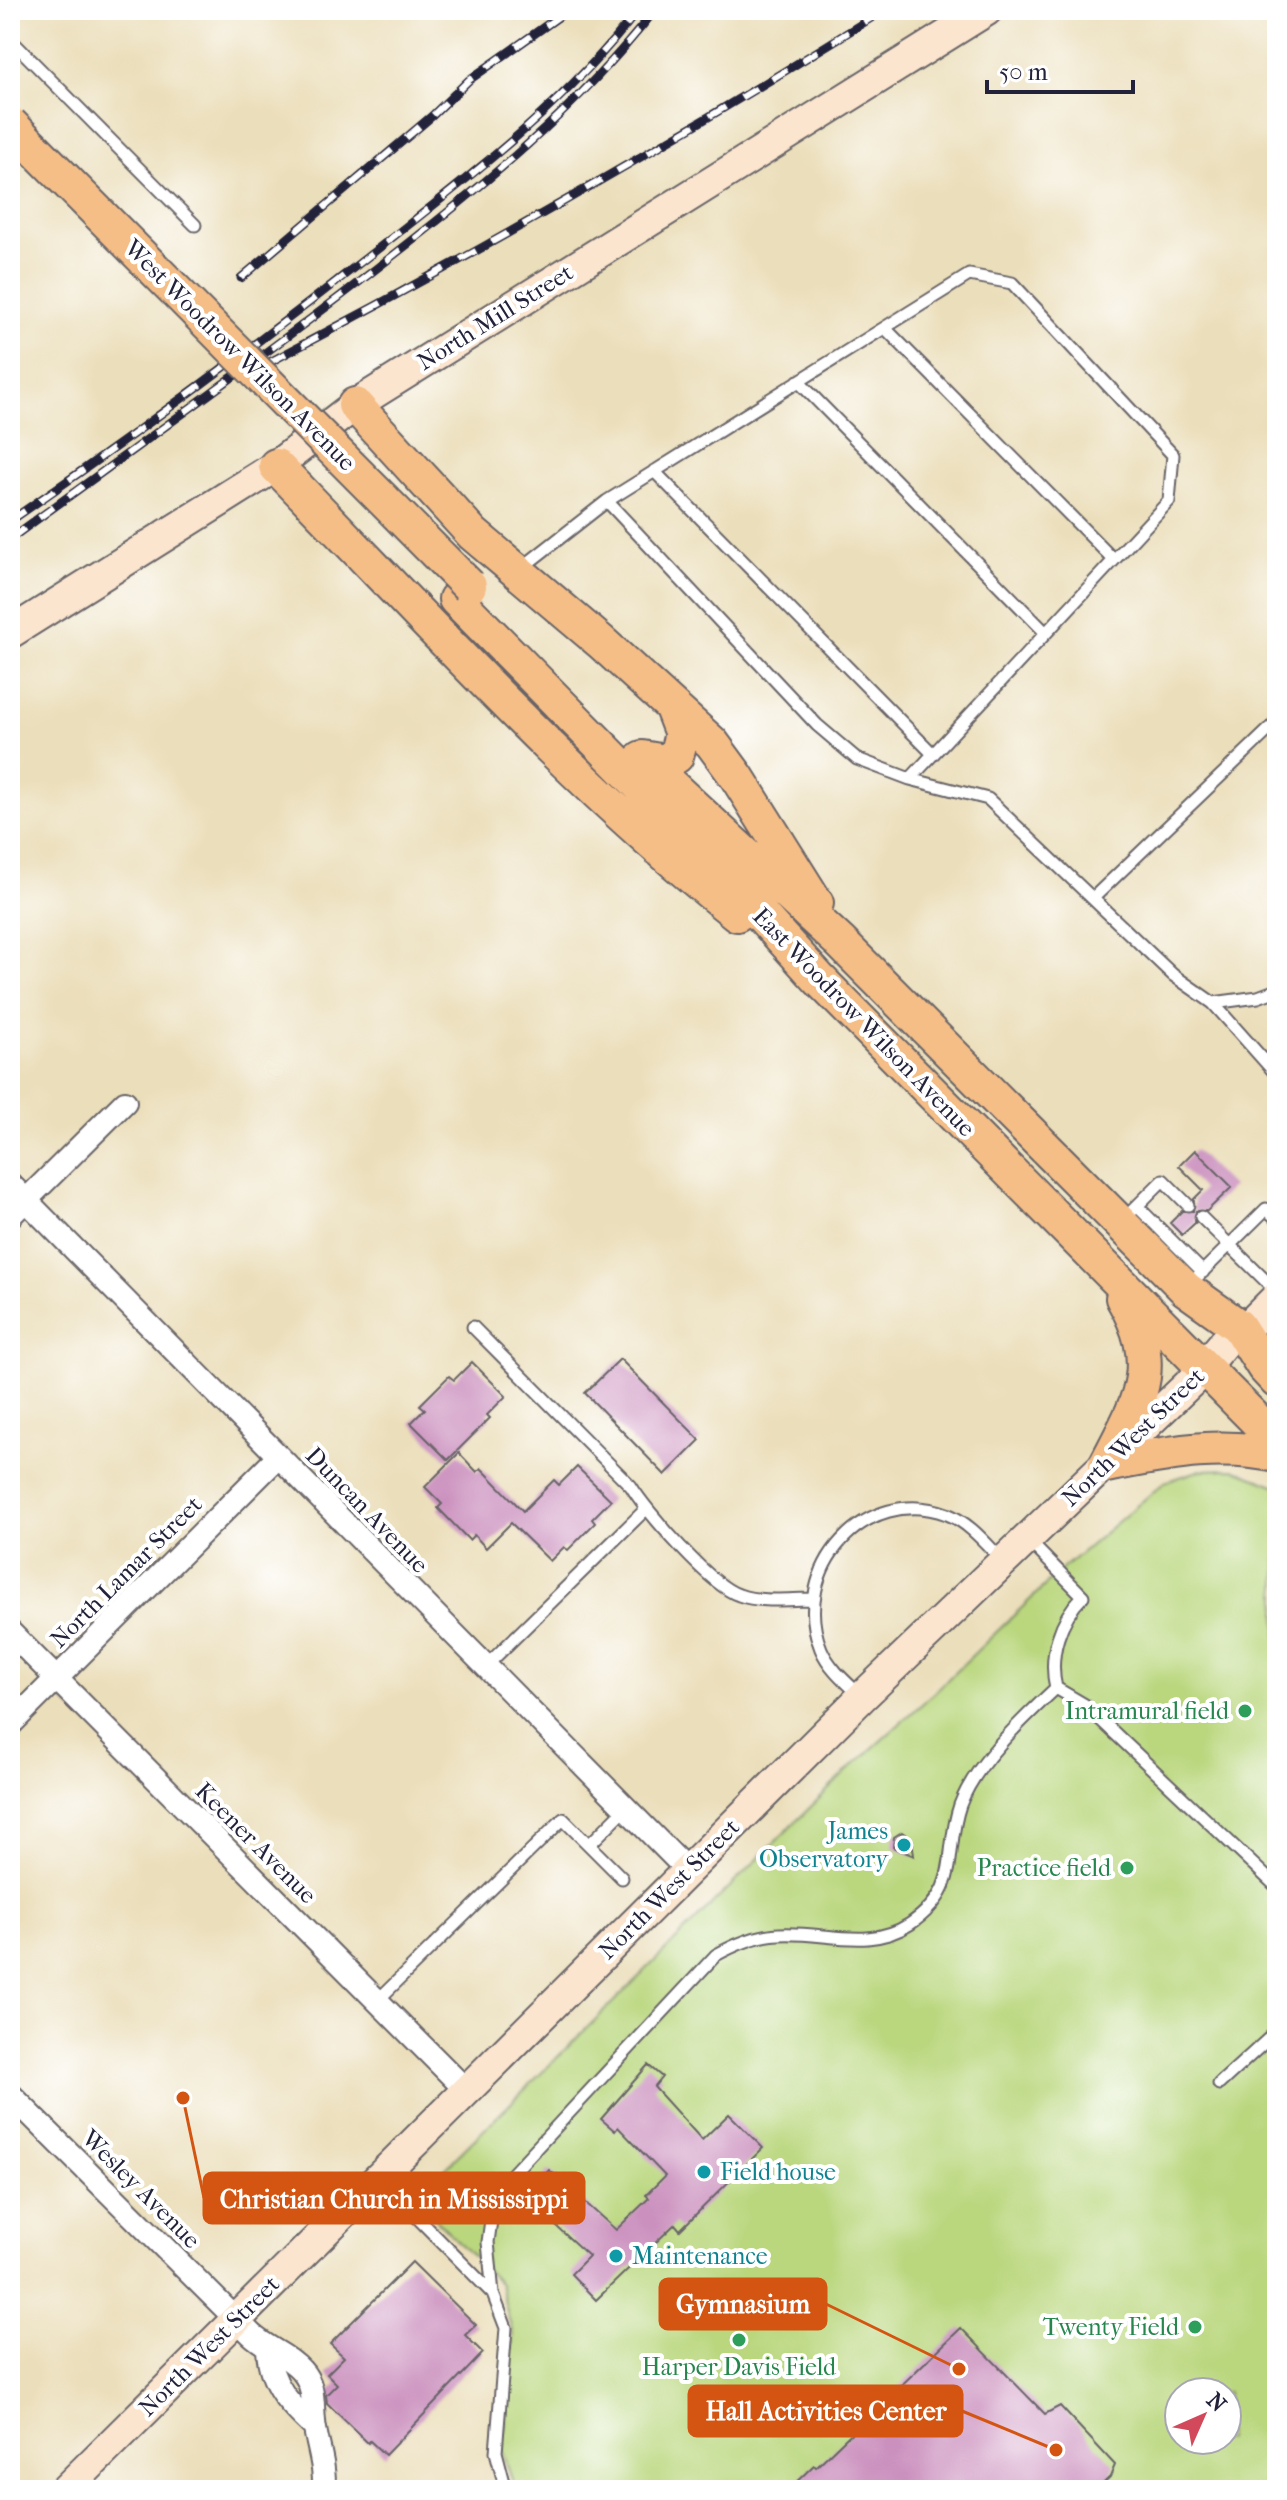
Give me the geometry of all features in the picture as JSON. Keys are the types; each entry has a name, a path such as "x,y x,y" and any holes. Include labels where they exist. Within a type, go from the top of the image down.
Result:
{"main road":[{"name":"West Woodrow Wilson Avenue","path":"10,124 462,593"},
{"name":"West Woodrow Wilson Avenue","path":"10,152 462,593"},
{"path":"355,405 473,534 518,570 712,743 737,777 840,942"},
{"path":"276,466 524,719 679,868 818,978"},
{"name":"East Woodrow Wilson Avenue","path":"462,593 840,942 1128,1214 1238,1326 1264,1367 1277,1381"},
{"name":"East Woodrow Wilson Avenue","path":"462,593 818,978 1277,1441"},
{"path":"642,758 665,762 676,756 682,734 672,708"},
{"path":"1102,1264 1139,1325 1146,1374 1141,1397 1106,1465"},
{"path":"1106,1465 1224,1446 1277,1455"}],"street":[{"name":"North Mill Street","path":"10,633 276,466 355,405 987,10"},
{"path":"15,1200 125,1102"},
{"name":"Duncan Avenue","path":"15,1200 278,1457 688,1871"},
{"name":"North West Street","path":"65,2490 862,1697 1205,1368 1238,1326 1250,1324 1277,1294"},
{"name":"North Lamar Street","path":"10,1725 278,1457"},
{"name":"Keener Avenue","path":"10,1632 466,2090"},
{"name":"Wesley Avenue","path":"10,2094 236,2320 268,2350 289,2357 304,2372 313,2389 315,2428 325,2463 324,2490"}],"lane":[{"path":"10,39 195,225"},
{"path":"518,570 607,501 969,275 1012,283 1173,455 1169,501 910,779"},
{"path":"885,328 1114,560"},
{"path":"798,381 1046,633"},
{"path":"654,471 933,754"},
{"path":"607,501 817,725 857,759 910,779 988,799 1173,975 1213,1003 1277,1075"},
{"path":"1093,898 1277,722"},
{"path":"1213,1003 1258,997 1277,990"},
{"path":"1128,1214 1163,1180 1188,1205"},
{"path":"1194,1280 1266,1209 1277,1219"},
{"path":"1201,1217 1277,1294"},
{"path":"473,1327 631,1486 646,1509 732,1593 751,1598 813,1599"},
{"path":"862,1697 833,1669 821,1648 813,1599 821,1570 837,1542 859,1524 893,1509 921,1508 949,1515 965,1524 1004,1562"},
{"path":"484,1667 646,1509"},
{"path":"1028,1540 1083,1596 1070,1609 1061,1626 1052,1673 1056,1688 1085,1705 1277,1887"},
{"path":"506,2490 496,2452 506,2328 493,2294 489,2221 513,2173 716,1955 737,1944 780,1934 852,1940 873,1938 896,1931 924,1912 947,1881 961,1804 1013,1727 1056,1688"},
{"path":"589,1845 626,1808"},
{"path":"377,2001 563,1819 622,1878"},
{"path":"1219,2084 1277,2031"},
{"path":"377,2177 493,2294"}],"green space":[{"path":"1233,1469 1277,1486 1277,2490 515,2490 503,2452 513,2335 500,2284 415,2198 846,1772 924,1702 1062,1569 1165,1482 1201,1470"}],"building":[{"path":"1195,1150 1232,1187 1207,1211 1196,1211 1195,1223 1182,1235 1170,1223 1182,1211 1193,1211 1194,1199 1203,1190 1179,1166"},
{"path":"620,1359 700,1440 665,1475 585,1393"},
{"path":"472,1362 506,1396 487,1415 490,1418 448,1460 411,1423 425,1409 420,1405 449,1376 454,1380"},
{"path":"459,1453 477,1472 481,1468 523,1511 554,1480 559,1485 577,1467 611,1500 592,1519 595,1523 568,1550 564,1547 550,1561 511,1523 486,1548 474,1535 469,1540 438,1508 442,1504 425,1487"},
{"name":"James Observatory","path":"902,1832 912,1839 914,1856 893,1847 894,1837"},
{"path":"648,2065 662,2077 654,2087 702,2140 729,2114 763,2148 680,2230 675,2224 596,2300 571,2274 589,2256 525,2198 549,2170 616,2230 649,2198 646,2195 665,2176 618,2127 615,2131 601,2119"},
{"path":"412,2262 476,2325 465,2335 483,2353 385,2455 370,2441 368,2443 327,2403 326,2395 337,2384 327,2374 344,2357 330,2344"},
{"path":"961,2328 1045,2414 1060,2406 1115,2465 1110,2477 1096,2490 788,2490 814,2465 816,2467"}],"railway":[{"path":"241,278 432,116 469,80 568,10"},
{"path":"10,521 240,355 480,167 580,77 638,10"},
{"path":"10,539 293,332 458,204 561,113 655,10"},
{"path":"270,362 580,192 884,10"}],"place":[{"name":"Intramural field","path":"1245,1711"},
{"name":"James Observatory","path":"904,1845"},
{"name":"Practice field","path":"1127,1868"},
{"name":"Christian Church in Mississippi","path":"183,2098"},
{"name":"Field house","path":"704,2172"},
{"name":"Maintenance","path":"616,2256"},
{"name":"Twenty Field","path":"1195,2327"},
{"name":"Harper Davis Field","path":"739,2340"},
{"name":"Gymnasium","path":"959,2369"},
{"name":"Hall Activities Center","path":"1056,2450"}]}
